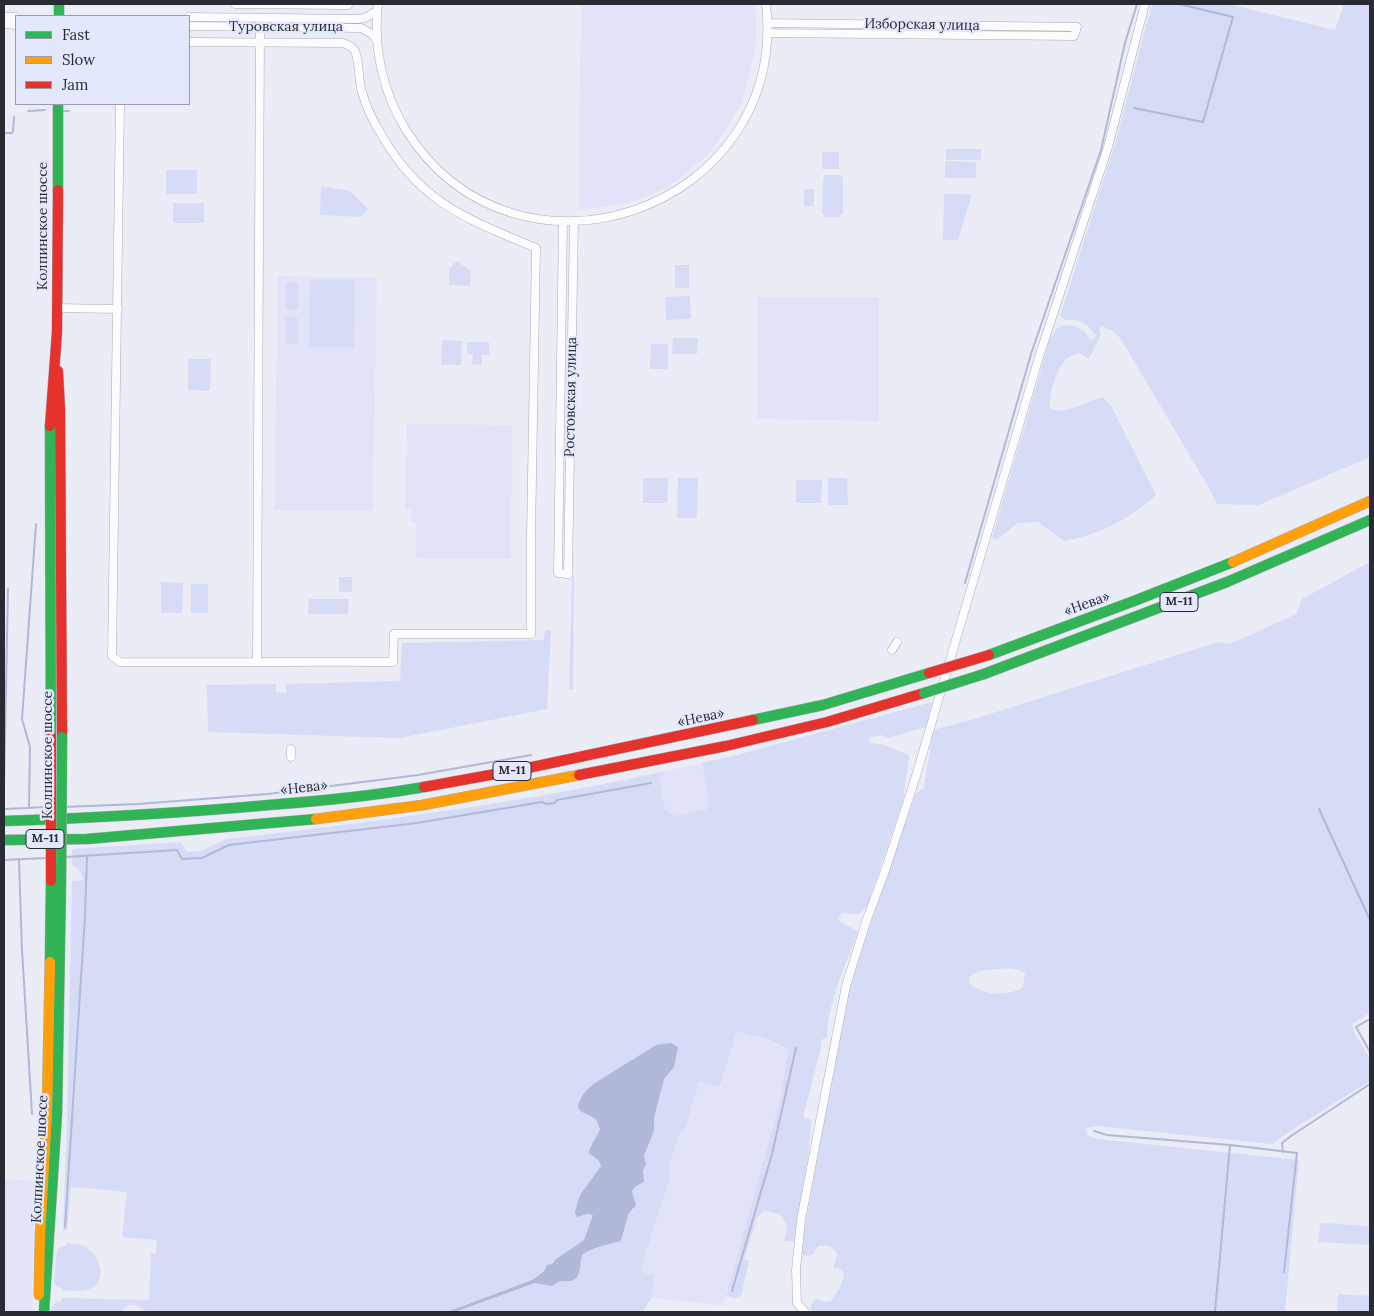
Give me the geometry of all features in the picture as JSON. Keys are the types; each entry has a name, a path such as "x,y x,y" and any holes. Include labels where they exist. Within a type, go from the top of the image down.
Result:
{"main road":[{"name":"Колпинское шоссе","path":"44,1312 57,1113 56,737 50,441 51,393 56,348 57,308 58,105"},
{"name":"«Нева»","path":"4,821 214,810 319,801 421,788 523,769 814,707 989,654 1115,609 1309,530 1370,501"},
{"name":"М-11","path":"4,840 87,839 321,818 423,805 726,746 827,722 924,694 984,674 1172,605 1316,545 1370,520"},
{"name":"Колпинское шоссе","path":"38,1312 56,881"}],"street":[{"path":"234,4 350,4"},
{"path":"377,7 377,41 385,84 396,111 410,136 438,169 466,191 503,209 530,217 563,222 612,217 649,205 678,190 692,180 727,146 751,104 760,80 765,57 767,33 766,4"},
{"path":"805,1312 797,1303 796,1270 798,1246 810,1170 846,986 916,776 1036,365 1108,146 1145,4"},
{"name":"Туровская улица","path":"190,18 359,19 365,18 377,7"},
{"name":"Изборская улица","path":"767,23 1077,27 1074,36 767,33"},
{"name":"Туровская улица","path":"190,26 361,28 372,34 377,41"},
{"path":"257,661 260,31"},
{"path":"120,105 112,656 120,662 393,662 394,634 531,634 536,248 457,213 422,188 396,159 370,113 362,92 355,52 351,46 343,43 190,42"},
{"name":"Ростовская улица","path":"563,222 558,573 568,574 574,221"},
{"path":"57,308 118,309"},
{"path":"892,650 896,642"}],"shaded area":[{"path":"581,4 755,4 756,42 742,102 706,157 676,181 653,194 624,204 578,210"},
{"path":"1152,4 1228,4 1335,30 1344,4 1370,4 1370,457 1259,505 1217,504 1121,339 1114,332 1102,326 1099,330 1101,334 1089,359 1079,353 1065,360 1061,365 1052,390 1050,409 1070,409 1103,397 1111,406 1156,495 1125,519 1090,535 1064,541 1038,522 1018,523 996,540 992,538 1050,339 1057,328 1063,325 1074,326 1083,330 1091,340 1096,336 1082,322 1065,319 1060,316 1114,147"},
{"path":"946,149 981,149 981,160 946,160"},
{"path":"822,152 839,152 839,169 822,169"},
{"path":"945,161 976,162 976,178 945,178"},
{"path":"166,170 197,170 197,194 166,194"},
{"path":"825,175 840,175 843,177 843,213 839,217 825,217 822,213 823,179"},
{"path":"321,186 350,191 368,209 361,217 320,215"},
{"path":"804,189 814,189 814,206 804,206"},
{"path":"944,194 972,194 958,240 943,240"},
{"path":"173,203 204,203 204,223 173,223"},
{"path":"457,261 471,271 470,286 449,285 449,268"},
{"path":"675,265 689,265 689,288 675,288"},
{"path":"278,276 377,278 373,511 274,510"},
{"path":"310,280 355,280 354,347 309,347"},
{"path":"286,283 298,283 298,309 286,309"},
{"path":"690,296 691,319 666,320 665,297"},
{"path":"758,297 879,297 879,421 757,419"},
{"path":"286,317 298,318 298,344 286,343"},
{"path":"673,338 698,338 697,354 672,354"},
{"path":"442,340 462,341 461,365 441,365"},
{"path":"467,342 489,342 489,355 482,355 482,365 472,364 473,355 467,354"},
{"path":"651,344 668,344 668,369 650,369"},
{"path":"188,359 211,359 210,391 188,390"},
{"path":"407,424 512,425 511,559 416,558 416,522 411,521 412,510 405,510"},
{"path":"643,478 668,478 667,503 643,503"},
{"path":"678,478 698,478 697,518 677,518"},
{"path":"828,478 847,478 848,505 828,505"},
{"path":"796,480 822,480 821,503 796,503"},
{"path":"1370,562 1370,1013 1352,1024 1354,1032 1370,1059 1370,1081 1272,1144 1096,1126 1085,1128 1087,1135 1097,1139 1299,1160 1285,1312 815,1312 810,1309 813,1301 818,1299 824,1302 831,1301 841,1286 844,1273 838,1268 833,1268 837,1254 830,1246 818,1246 814,1254 807,1256 800,1254 849,985 916,793 924,788 933,730 974,719 1218,642 1230,644 1296,614 1302,599","holes":["1007,968 1020,970 1025,973 1023,988 1016,991 989,993 970,984 969,977 978,972"]},
{"path":"339,577 352,577 352,592 339,592"},
{"path":"572,577 573,689 569,690"},
{"path":"161,582 183,583 182,613 161,613"},
{"path":"191,584 208,584 208,613 191,613"},
{"path":"309,599 349,599 348,614 308,614"},
{"path":"545,630 551,630 547,709 400,738 208,732 207,685 276,684 276,692 286,693 286,684 400,681 402,643 544,640"},
{"path":"932,702 926,727 888,738 881,735 869,738 869,743 881,744 909,755 903,800 867,907 859,914 842,913 838,920 858,932 833,998 827,1037 821,1040 821,1048 803,1117 812,1120 794,1241 784,1241 787,1225 780,1214 765,1211 758,1216 744,1259 749,1261 741,1296 734,1298 726,1296 781,1097 788,1049 762,1037 751,1036 737,1031 720,1087 699,1081 686,1127 680,1133 670,1164 669,1182 640,1271 654,1276 651,1298 643,1312 455,1312 535,1283 551,1286 560,1280 568,1282 579,1275 582,1255 595,1248 621,1241 628,1215 634,1209 632,1191 643,1182 643,1171 646,1164 644,1156 654,1131 654,1118 664,1079 674,1067 656,1045 588,1088 578,1108 582,1112 594,1117 598,1122 598,1133 590,1146 593,1157 599,1161 601,1166 581,1195 578,1217 594,1214 584,1240 556,1259 532,1280 447,1312 146,1312 130,1305 124,1308 122,1312 51,1312 55,1303 61,1301 62,1298 149,1300 151,1253 156,1253 157,1240 122,1237 127,1192 71,1187 67,1230 63,1230 72,881 83,880 80,871 72,865 72,849 181,842 187,852 201,851 227,839 447,811 557,793 666,771 659,780 665,810 675,816 706,810 709,801 702,763"},
{"path":"714,760 739,781 687,848 653,794 658,780 666,771"},
{"path":"737,1031 751,1036 762,1037 788,1049 781,1097 723,1305 651,1298 654,1277 640,1271 669,1182 670,1164 680,1133 686,1126 699,1081 721,1087"},
{"path":"671,1043 678,1047 674,1067 664,1079 654,1118 654,1131 644,1156 646,1164 643,1171 644,1182 636,1186 632,1191 636,1205 628,1215 621,1241 595,1248 582,1255 580,1271 576,1278 572,1280 560,1281 551,1286 535,1283 455,1312 447,1312 532,1280 544,1271 547,1265 552,1264 556,1259 584,1240 593,1215 588,1214 577,1217 575,1212 580,1195 601,1166 599,1161 589,1153 600,1129 596,1119 578,1108 581,1097 595,1083 656,1045"},
{"path":"4,1179 34,1181 32,1312 4,1312"},
{"path":"1322,1223 1370,1226 1370,1245 1318,1242 1320,1225"},
{"path":"67,1243 86,1247 96,1257 99,1263 100,1277 93,1287 80,1291 62,1290 62,1288 57,1287 54,1283 57,1250 62,1246 67,1246"},
{"path":"1338,1294 1370,1296 1370,1312 1337,1312"}],"waterway":[{"path":"965,583 1031,354 1101,150 1125,43 1137,4"},
{"path":"1134,108 1203,122 1233,17 1179,4"},
{"path":"28,111 45,110"},
{"path":"62,111 69,111"},
{"path":"4,133 12,133 14,117"},
{"path":"29,807 30,747 22,719 36,524"},
{"path":"4,789 8,589"},
{"path":"64,807 138,804 268,794 418,775 531,755"},
{"path":"66,857 177,850 182,859 202,858 229,845 417,823 542,802 546,804 555,803 557,800 651,783"},
{"path":"4,809 47,807"},
{"path":"1319,809 1370,920"},
{"path":"65,1227 85,916 87,856"},
{"path":"4,860 46,858"},
{"path":"19,860 22,950 32,1114"},
{"path":"1370,1019 1356,1027 1370,1052"},
{"path":"732,1291 772,1154 796,1048"},
{"path":"1283,1152 1282,1143 1370,1084"},
{"path":"1094,1131 1107,1135 1230,1145 1297,1153 1284,1272"},
{"path":"1215,1312 1230,1145"}],"traffic: fast":[{"path":"59,4 59,15"},
{"path":"58,105 58,190"},
{"path":"50,426 51,737"},
{"path":"984,674 1227,582 1370,520"},
{"path":"989,655 1233,562"},
{"path":"753,720 823,705 929,673"},
{"path":"924,693 984,674"},
{"path":"61,881 62,737"},
{"path":"4,821 236,808 347,798 424,787"},
{"path":"4,840 87,839 316,819"},
{"path":"50,962 51,881"},
{"path":"44,1312 57,1113 61,881"}],"traffic: slow":[{"path":"1233,562 1370,501"},
{"path":"316,819 423,805 579,775"},
{"path":"39,1295 40,1237 47,1113 50,962"}],"traffic: jam":[{"path":"50,426 57,332 58,190"},
{"path":"58,371 60,410 62,737"},
{"path":"929,673 989,655"},
{"path":"579,775 726,746 827,722 924,693"},
{"path":"424,787 523,769 753,720"},
{"path":"51,737 51,881"}]}
